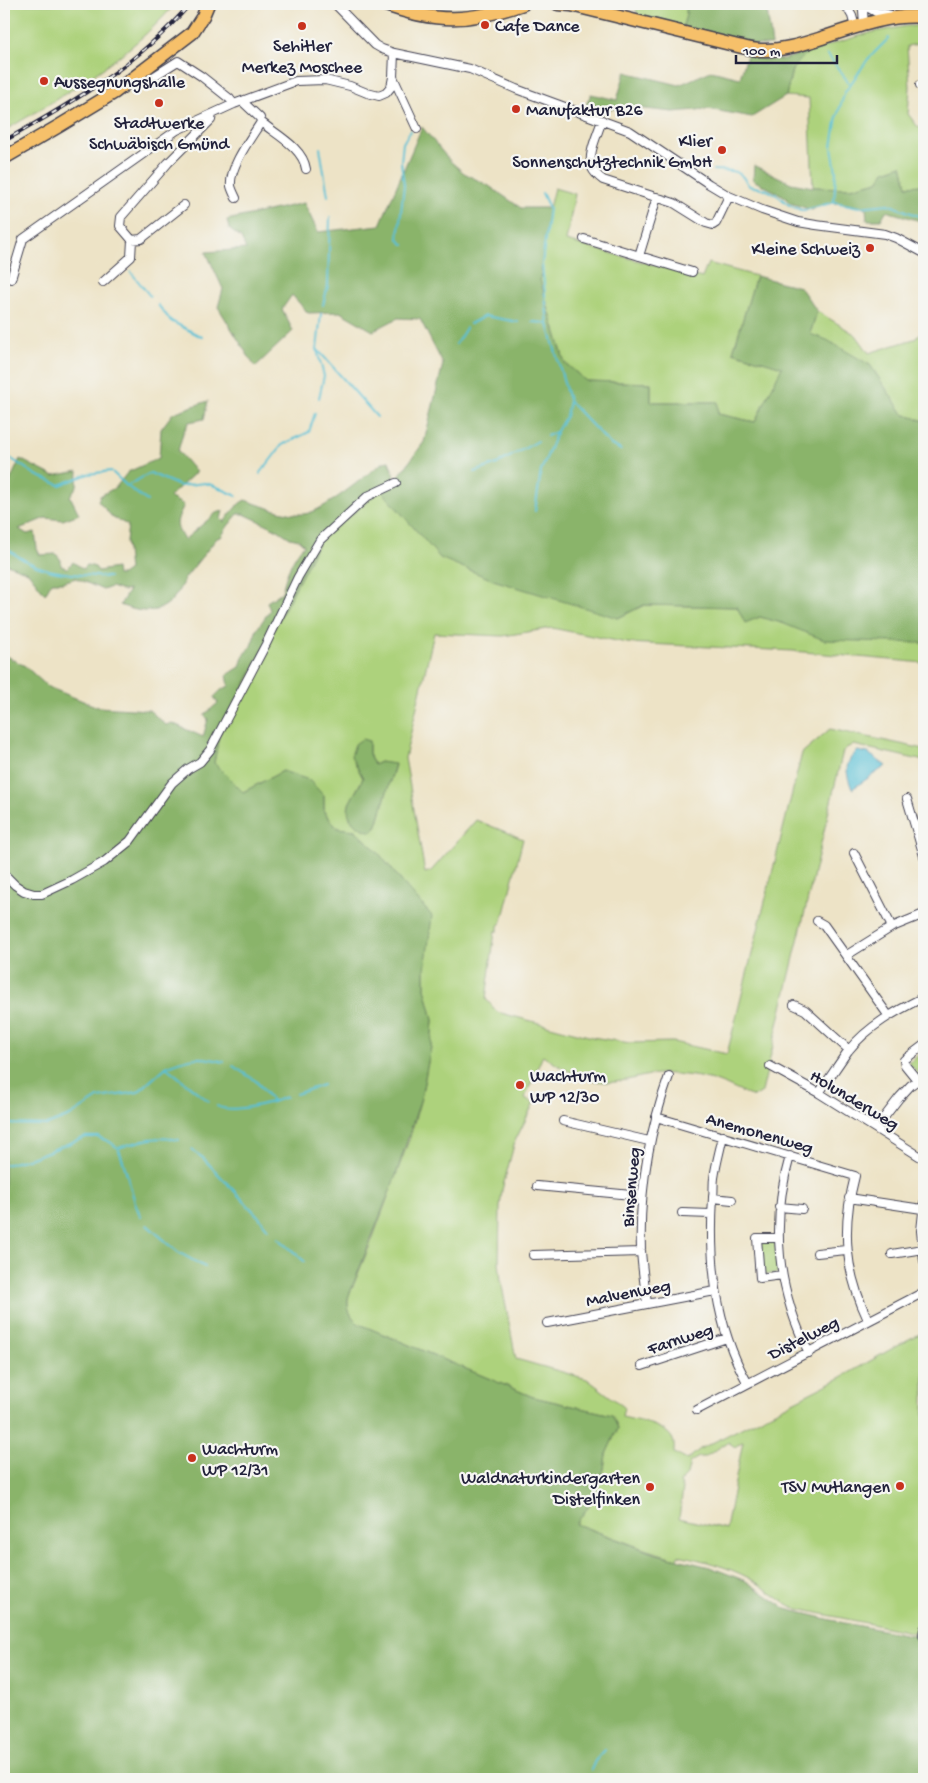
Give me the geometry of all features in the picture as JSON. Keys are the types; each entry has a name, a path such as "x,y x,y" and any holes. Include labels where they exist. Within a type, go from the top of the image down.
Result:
{"main road":[{"path":"4,158 86,110 138,74 192,33 204,16 208,4"},
{"path":"383,4 418,15 442,19 493,14 523,4"},
{"path":"558,4 571,5 760,50 785,48 804,43 860,26 902,10 924,17"}],"street":[{"path":"335,4 375,45 382,49 394,54 470,69 516,89 602,120 641,137 709,184 729,196 762,210 798,222 885,234 924,252"},
{"path":"844,4 860,26"},
{"path":"860,26 863,10 861,4"},
{"path":"861,4 876,12 902,10"},
{"path":"879,4 902,10"},
{"path":"11,279 23,239 177,130 234,104 296,82 325,80 379,96 386,93 391,87 394,54"},
{"path":"138,74 145,82 178,61 201,76 234,104"},
{"path":"393,77 418,129"},
{"path":"243,102 260,118 261,122 300,153 305,162 306,169"},
{"path":"103,282 131,257 132,240 120,226 121,217 168,162 211,120 212,114"},
{"path":"602,120 591,156 592,168 604,180 674,203 706,223 713,225 716,223 729,196"},
{"path":"236,198 231,186 233,172 261,122"},
{"path":"639,256 657,197"},
{"path":"132,240 141,239 184,205"},
{"path":"584,239 692,272"},
{"path":"4,874 24,891 42,894 104,862 130,841 172,783 188,769 200,762 210,750 266,644 298,577 320,540 368,496 396,483"},
{"path":"907,799 924,856"},
{"path":"854,853 892,927"},
{"path":"847,955 892,927 924,914"},
{"path":"816,921 824,925 847,955 888,1015"},
{"path":"818,1093 849,1050 888,1015 924,997"},
{"path":"794,1005 805,1010 849,1050"},
{"path":"876,1128 899,1098 911,1085 921,1079 905,1065 904,1060 924,1045"},
{"name":"Holunderweg","path":"770,1066 876,1128 924,1159"},
{"name":"Binsenweg","path":"647,1304 641,1252 642,1196 649,1141 656,1117 656,1110 669,1076"},
{"name":"Anemonenweg","path":"656,1117 855,1176 849,1198"},
{"path":"563,1121 649,1141"},
{"path":"723,1136 714,1178 711,1214 712,1264 727,1338 747,1382"},
{"path":"790,1156 779,1207 778,1238 782,1275 790,1306 800,1335 809,1353"},
{"path":"537,1186 642,1196"},
{"path":"713,1198 732,1200"},
{"path":"868,1320 857,1298 846,1250 849,1198 923,1206 921,1231 924,1261"},
{"path":"779,1207 802,1209"},
{"path":"682,1213 711,1214"},
{"path":"778,1238 757,1238 756,1247 760,1278 782,1275"},
{"path":"892,1254 923,1249"},
{"path":"817,1253 846,1250"},
{"path":"533,1255 641,1252"},
{"name":"Malvenweg","path":"547,1323 716,1291"},
{"name":"Distelweg","path":"696,1410 924,1292"},
{"name":"Farnweg","path":"642,1366 727,1338"}],"green space":[{"path":"4,4 175,4 137,42 95,74 4,131"},
{"path":"609,4 686,4 686,15 682,29 639,19 636,9"},
{"path":"686,4 766,4 772,45 745,45 682,29 686,15"},
{"path":"907,26 924,26 924,43 907,46 910,87 908,114 918,127 924,128 924,185 907,186 902,165 885,171 878,181 851,188 813,187 809,98 786,96 792,70 808,51 873,32"},
{"path":"808,51 792,70 786,96 752,117 708,109 673,112 636,108 606,109 604,115 585,107 591,94 617,100 625,72 679,85 711,71 740,78 747,55 778,60"},
{"path":"422,127 450,161 464,173 489,186 521,208 549,208 540,280 565,363 586,381 651,383 651,402 718,402 718,414 755,422 782,367 733,352 756,276 800,287 817,311 810,334 827,340 870,365 903,414 924,421 924,643 824,640 782,623 760,617 745,623 737,607 644,605 618,618 493,580 440,558 381,490 320,540 219,735 214,763 243,792 283,771 309,780 324,796 324,812 337,828 355,830 377,851 432,916 425,970 425,988 433,1020 431,1047 421,1098 396,1175 348,1298 348,1306 351,1315 359,1324 533,1397 612,1415 618,1428 606,1454 604,1469 592,1501 576,1524 653,1553 710,1567 746,1581 786,1609 844,1623 910,1635 924,1632 924,1779 4,1779 4,658 6,656 25,666 48,687 98,707 149,710 166,725 172,723 203,737 208,719 204,715 218,703 214,697 221,690 229,686 227,675 240,667 257,629 270,610 267,602 282,592 290,567 304,545 299,540 290,538 278,530 244,514 238,514 221,537 217,538 185,578 170,602 157,610 135,610 120,605 129,590 123,591 111,587 103,590 76,578 63,582 52,582 45,594 28,572 4,563 4,494 20,459 53,476 78,471 77,486 70,496 79,514 63,520 45,518 19,529 27,534 35,532 37,549 40,555 56,554 61,560 61,566 67,568 73,562 83,569 87,565 95,567 98,571 116,568 117,575 122,575 129,570 126,541 128,525 113,518 98,501 100,496 116,487 128,472 159,458 161,429 173,413 208,401 204,419 189,422 183,433 178,451 196,472 169,497 184,505 179,515 177,526 184,540 216,513 223,511 221,519 224,522 236,507 245,500 282,512 304,514 312,512 333,500 384,462 389,461 396,480 424,442 443,364 420,319 398,318 373,331 340,312 308,313 292,295 282,309 293,331 255,367 218,307 223,289 206,252 246,249 241,238 229,229 227,220 304,203 318,232 380,225"},
{"path":"754,165 791,183 813,187 851,188 878,181 885,171 902,165 907,186 924,185 924,222 886,211 881,220 867,220 866,208 845,204 825,204 812,210 790,203 784,196 753,180"},
{"path":"554,188 575,194 566,241 702,278 708,263 756,276 733,352 783,367 755,422 718,414 717,402 651,402 651,383 586,381 565,363 540,280 549,208"},
{"path":"817,311 856,335 869,353 914,339 924,330 924,421 903,414 870,365 810,334"},
{"path":"381,490 618,618 644,605 738,607 745,622 760,617 782,623 924,643 924,663 793,651 627,643 552,628 503,636 434,633 405,758 425,873 431,871 476,820 523,839 502,921 498,926 498,931 495,931 486,999 497,1012 592,1037 630,1043 673,1042 727,1054 802,753 830,729 924,749 924,761 854,745 843,751 762,1092 754,1097 713,1080 673,1074 601,1082 579,1076 543,1055 525,1098 534,1103 515,1141 502,1190 499,1262 516,1359 587,1379 624,1407 622,1417 657,1426 668,1433 674,1442 674,1453 687,1460 700,1449 840,1378 924,1332 924,1592 915,1633 798,1609 749,1578 732,1570 678,1555 677,1559 576,1524 592,1501 604,1469 606,1454 618,1428 612,1415 533,1397 359,1324 351,1315 348,1298 372,1240 410,1137 421,1098 431,1047 433,1020 425,988 425,970 402,882 377,851 355,830 337,828 324,811 324,796 283,771 243,792 214,763 219,735 320,540","holes":["369,741 369,754 374,765 380,762 395,765 377,825 372,832 350,819 349,804 363,778 354,761","743,1441 726,1529 679,1518 683,1489 680,1482 687,1475 690,1462 699,1457 705,1457 728,1442 735,1447"]},
{"path":"362,739 369,741 369,754 374,765 380,762 395,764 377,825 372,832 353,822 348,808 363,778 351,756 355,744"},
{"path":"924,1051 924,1072 919,1075 909,1063"},
{"path":"759,1242 775,1242 778,1273 763,1275"}],"water":[{"path":"858,751 868,753 886,766 852,789 847,769 850,759"}],"waterway":[{"path":"834,202 836,172 832,147 837,116 845,92 868,59 889,38"},
{"path":"828,55 849,83"},
{"path":"404,245 398,239 404,185 401,162 403,143 411,130"},
{"path":"320,148 328,196"},
{"path":"713,170 738,173 749,186 765,189 777,195 789,205 801,210 834,202 859,207 888,204 924,218"},
{"path":"535,511 541,471 557,431 566,416 569,401 548,324 542,264 549,208 542,193"},
{"path":"323,305 328,285 330,217"},
{"path":"130,271 150,296"},
{"path":"158,305 171,321 202,337"},
{"path":"321,314 317,349 377,417"},
{"path":"470,324 485,316 518,322"},
{"path":"532,322 548,323"},
{"path":"456,344 466,328"},
{"path":"317,350 324,376 319,398"},
{"path":"569,401 611,445 621,450"},
{"path":"260,474 282,445 309,432 315,413"},
{"path":"547,436 556,432"},
{"path":"475,472 497,464 538,441"},
{"path":"4,454 36,475 60,485 88,474 111,471 127,486 150,473 180,486 205,483 237,496"},
{"path":"127,486 147,501"},
{"path":"4,546 17,556 41,568 66,574 109,577"},
{"path":"166,1067 195,1058 208,1058 224,1062"},
{"path":"233,1066 256,1081 273,1102"},
{"path":"4,1124 47,1125 70,1116 98,1098 138,1092 166,1067 208,1101"},
{"path":"296,1094 323,1085"},
{"path":"217,1106 231,1109 241,1108 261,1105 286,1097"},
{"path":"4,1165 31,1158 86,1137 98,1137 118,1148 155,1138 179,1140"},
{"path":"118,1148 141,1217"},
{"path":"192,1150 203,1158 268,1229"},
{"path":"147,1225 178,1252 205,1267"},
{"path":"278,1238 304,1261"},
{"path":"591,1770 595,1761 605,1750"}],"railway":[{"path":"4,141 79,97 127,64 170,26 190,4"}],"place":[{"name":"Cafe Dance","path":"485,25"},
{"name":"Sehitler Merkez Moschee","path":"302,26"},
{"name":"Aussegnungshalle","path":"44,81"},
{"name":"Stadtwerke Schwäbisch Gmünd","path":"159,103"},
{"name":"Manufaktur B26","path":"516,109"},
{"name":"Klier Sonnenschutztechnik GmbH","path":"722,150"},
{"name":"Kleine Schweiz","path":"870,248"},
{"name":"Wachturm WP 12/30","path":"520,1085"},
{"name":"Wachturm WP 12/31","path":"192,1458"},
{"name":"TSV Mutlangen","path":"900,1486"},
{"name":"Waldnaturkindergarten Distelfinken","path":"650,1487"}]}
